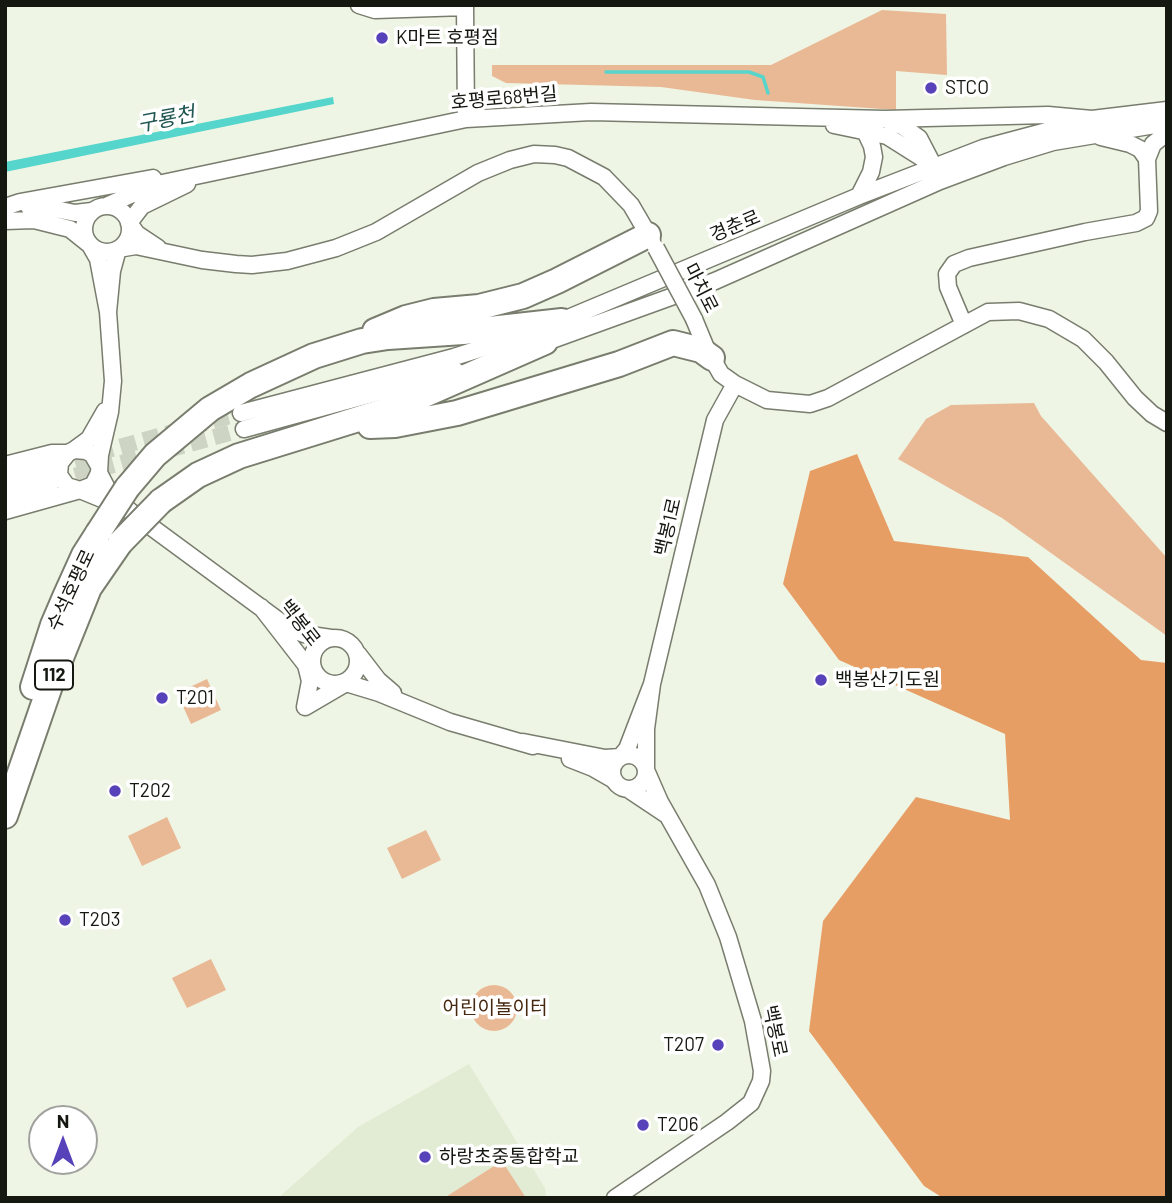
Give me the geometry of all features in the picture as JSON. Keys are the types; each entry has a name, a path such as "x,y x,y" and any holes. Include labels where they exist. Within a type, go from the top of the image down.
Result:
{"highway":[{"path":"109,538 155,455 210,409 261,380 406,318 523,296 652,241"},
{"path":"340,347 388,337 562,321"},
{"path":"109,538 198,475 239,456 397,407 545,342"},
{"path":"328,429 395,425 457,413 619,364 673,343 692,347 712,358"},
{"name":"수석호평로","path":"5,766 53,625 84,555 109,538"},
{"name":"수석호평로","path":"5,817 52,680 109,538"}],"street":[{"path":"359,5 375,10 466,6 466,119"},
{"name":"경춘로","path":"1167,110 982,148 933,165 562,321 454,357 242,421 445,374 545,342 715,281 940,181 1092,127 1167,123"},
{"name":"호평로68번길","path":"5,209 36,207 75,214 99,208 153,185 466,119 591,112 797,118"},
{"path":"797,118 1048,115 1092,127 1140,149 1147,159"},
{"path":"797,118 887,136 933,165"},
{"path":"885,119 902,126 919,138 940,181"},
{"path":"859,196 871,172 874,158 865,131"},
{"path":"964,325 948,287 947,274 954,264 982,255 1136,223 1146,218 1149,211 1147,159 1153,144 1167,133"},
{"name":"마치로","path":"118,249 136,246 221,263 252,265 310,256 376,232 495,165 544,153 581,163 604,177 626,199 694,318 721,374 767,400 810,404 828,398 988,312 1019,311 1049,318 1083,339 1135,398 1152,414 1167,423"},
{"path":"5,209 20,202 141,179 218,172"},
{"name":"호평로68번길","path":"129,223 142,206 218,172"},
{"path":"5,511 93,485 99,469 112,395 112,362 101,268 86,239 84,224 99,208 121,211 129,223 128,238 118,249 112,271 108,312"},
{"path":"5,221 48,222 69,229 103,252 118,249"},
{"name":"마치로","path":"129,223 146,240 177,255"},
{"name":"백봉1로","path":"646,770 646,729 652,684 715,420 735,384"},
{"path":"80,490 67,486 59,475 60,463 84,444 112,395"},
{"path":"5,465 52,453 86,451 92,454 99,469"},
{"name":"백봉로","path":"99,469 109,492 129,500 290,629 331,638"},
{"path":"5,480 50,475 5,495"},
{"name":"백봉로","path":"80,490 129,500"},
{"name":"백봉로","path":"261,607 312,662"},
{"name":"백봉로","path":"261,607 306,665 310,681 305,706 346,682 418,710 523,742 593,768 669,816"},
{"path":"331,638 346,640 358,654 359,665 356,672 346,682 338,685 324,682 318,677 312,662 317,647 331,638"},
{"name":"백봉로","path":"358,654 378,680 418,710"},
{"name":"백봉1로","path":"620,757 630,743 652,684"},
{"name":"백봉로","path":"523,742 599,757 620,757"},
{"path":"630,755 636,757 646,770 639,786 621,785 613,765 620,757 630,755"},
{"name":"백봉로","path":"615,1198 751,1103 761,1081 762,1070 753,1021 728,937 706,885 646,770"}],"shaded area":[{"path":"857,454 894,541 1028,557 1141,660 1167,663 1167,1198 943,1198 924,1186 809,1031 823,921 916,797 1010,820 1005,734 839,660 783,584 810,471"},
{"name":"하랑초중통합학교","path":"469,1064 545,1188 546,1198 278,1198 358,1127"}],"green space":[{"path":"882,10 946,14 947,75 896,71 896,110 755,100 661,87 506,83 492,76 492,65 771,65"},
{"path":"1034,403 1041,416 1167,558 1167,636 1002,518 898,459 926,419 951,405"},
{"path":"207,679 221,710 191,724 177,693"},
{"path":"167,817 181,848 142,866 128,836"},
{"path":"426,830 441,860 402,879 387,848"},
{"path":"211,959 226,990 187,1008 172,978"},
{"name":"어린이놀이터","path":"494,985 510,992 517,1008 510,1024 494,1031 478,1024 471,1008 478,992"},
{"path":"502,1161 526,1198 444,1198"}],"water":[{"path":"333,97 334,104 5,172 5,162"}],"waterway":[{"name":"구룡천","path":"606,72 749,72 763,77 768,93"}],"tunnel":[{"path":"51,466 241,413"},
{"path":"52,482 244,429"}],"place":[{"name":"K마트 호평점","path":"382,38"},
{"name":"STCO","path":"931,88"},
{"name":"백봉산기도원","path":"821,680"},
{"name":"T201","path":"162,698"},
{"name":"T202","path":"115,791"},
{"name":"T203","path":"65,920"},
{"name":"T207","path":"718,1045"},
{"name":"T206","path":"643,1125"},
{"name":"하랑초중통합학교","path":"425,1157"}]}
